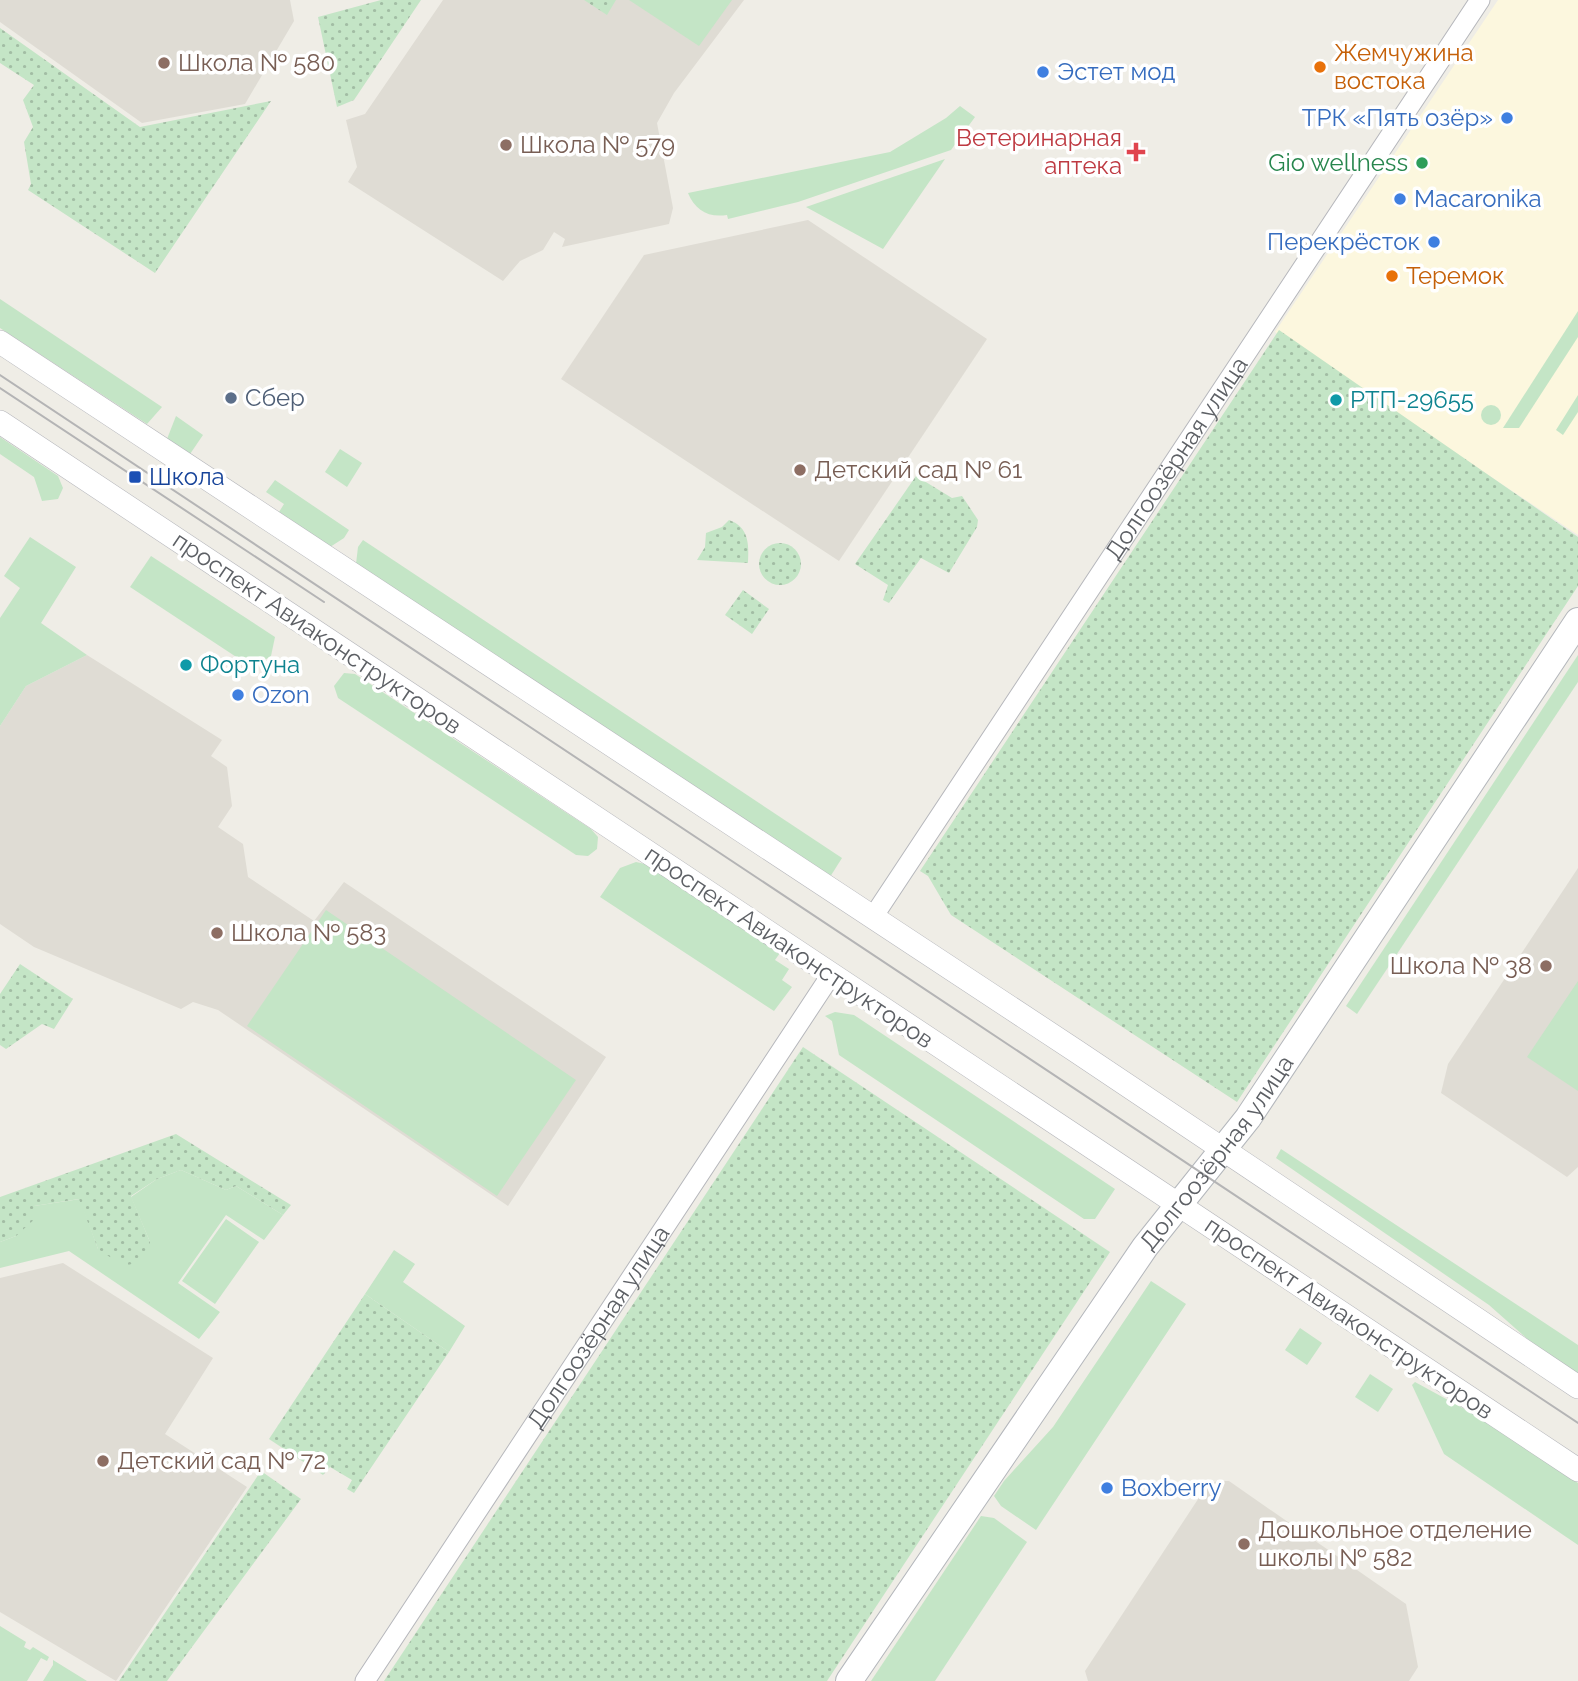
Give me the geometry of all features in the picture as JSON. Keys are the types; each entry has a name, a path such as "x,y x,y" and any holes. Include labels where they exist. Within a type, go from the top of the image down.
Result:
{"main road":[{"name":"Долгоозёрная улица","path":"849,1681 1023,1422 1178,1205 1248,1118 1578,621"}],"street":[{"name":"Долгоозёрная улица","path":"873,918 1480,0"},
{"path":"0,342 1223,1149 1578,1387"},
{"name":"проспект Авиаконструкторов","path":"0,422 1578,1470"},
{"name":"Долгоозёрная улица","path":"365,1681 831,975"}],"shaded area":[{"name":"Школа № 580","path":"0,0 290,0 294,21 245,104 142,123 0,22"},
{"name":"Школа № 579","path":"443,0 744,0 674,93 657,123 673,208 669,224 562,247 565,239 554,232 543,250 520,261 503,281 348,182 357,167 346,120 365,114"},
{"path":"1498,0 1578,0 1578,535 1275,332"},
{"name":"Детский сад № 61","path":"808,220 987,339 839,561 561,379 644,255"},
{"name":"Школа № 583","path":"87,655 222,740 211,756 227,767 232,806 218,827 243,844 248,877 314,921 344,882 606,1057 508,1206 218,1010 193,1002 181,1009 34,947 0,924 0,726 26,686"},
{"name":"Школа № 38","path":"1578,868 1578,1167 1567,1177 1441,1093 1448,1064"},
{"name":"Детский сад № 72","path":"63,1263 213,1358 165,1434 247,1487 116,1681 0,1612 0,1278"},
{"name":"Дошкольное отделение школы № 582","path":"1229,1481 1406,1604 1418,1667 1409,1681 1088,1681 1085,1671 1208,1484"}],"green space":[{"path":"381,0 421,0 354,100 337,107 318,17"},
{"path":"584,0 616,0 607,15"},
{"path":"629,0 732,0 699,46"},
{"path":"0,28 140,127 271,101 155,273 28,190 31,184 24,142 33,127 23,100 34,85 0,63"},
{"path":"960,106 975,117 951,150 798,202 728,219 727,215 703,212 694,204 688,193 890,152 946,118"},
{"path":"945,159 883,249 806,207"},
{"path":"0,299 162,407 147,424 0,328"},
{"path":"1578,311 1578,337 1519,428 1503,428"},
{"path":"1279,330 1578,537 1578,586 1237,1102 951,915 928,876 920,871"},
{"path":"1578,395 1578,412 1563,435 1556,430"},
{"path":"1491,405 1498,408 1501,415 1498,422 1491,425 1484,422 1481,415 1484,408"},
{"path":"176,416 203,435 190,454 167,439"},
{"path":"0,437 58,476 63,488 58,499 42,501 34,477 0,454"},
{"path":"340,449 362,463 347,487 325,472"},
{"path":"916,476 952,498 962,496 978,520 977,527 949,573 921,558 889,603 883,600 888,585 855,564"},
{"path":"275,480 349,530 344,538 330,547 279,512 284,504 266,492"},
{"path":"729,520 744,532 748,543 748,563 697,560 705,547 706,533 722,527"},
{"path":"30,537 76,567 41,623 87,655 26,686 0,726 0,618 20,588 4,576"},
{"path":"363,540 842,858 830,877 356,564 358,547"},
{"path":"780,543 795,549 801,564 795,579 780,585 765,579 759,564 765,549"},
{"path":"151,556 275,637 271,656 253,668 130,587"},
{"path":"743,590 769,609 752,634 725,615"},
{"path":"1578,655 1578,682 1357,1014 1346,1006"},
{"path":"344,673 355,674 591,829 598,837 597,849 588,856 576,855 338,698 334,686"},
{"path":"636,862 645,864 780,953 775,960 789,969 782,980 792,987 774,1011 600,897 620,868"},
{"path":"326,910 576,1080 497,1196 247,1026"},
{"path":"20,964 73,999 54,1029 42,1024 6,1049 0,1045 0,994"},
{"path":"1578,981 1578,1091 1527,1057"},
{"path":"835,1012 854,1015 1115,1189 1095,1219 1084,1219 839,1055 832,1021 825,1016"},
{"path":"803,1047 1110,1252 827,1681 384,1681"},
{"path":"176,1134 291,1205 283,1215 236,1186 226,1190 181,1170 157,1179 131,1196 150,1242 145,1261 123,1266 98,1249 79,1199 34,1206 37,1217 16,1236 0,1242 0,1197"},
{"path":"1281,1149 1578,1345 1578,1374 1533,1344 1489,1305 1276,1158"},
{"path":"181,1170 226,1190 236,1186 283,1215 264,1240 226,1215 178,1283 220,1312 199,1339 69,1251 0,1268 0,1242 16,1236 34,1206 80,1199 98,1249 150,1242 131,1197 157,1179"},
{"path":"226,1219 259,1242 215,1304 182,1281"},
{"path":"394,1250 415,1264 403,1282 465,1326 449,1352 365,1294"},
{"path":"1151,1281 1186,1304 1036,1530 1001,1506 994,1496 1004,1481 1053,1427"},
{"path":"365,1294 449,1352 354,1493 347,1489 352,1480 330,1467 323,1475 269,1439"},
{"path":"1300,1328 1322,1343 1307,1365 1285,1350"},
{"path":"1370,1374 1393,1389 1378,1412 1355,1397"},
{"path":"1415,1382 1479,1417 1578,1483 1578,1545 1444,1454 1412,1385"},
{"path":"261,1471 301,1499 167,1681 119,1681"},
{"path":"981,1516 994,1518 1027,1542 935,1681 871,1681"},
{"path":"0,1626 26,1642 24,1647 30,1650 33,1647 49,1657 47,1661 41,1658 27,1681 0,1681"},
{"path":"53,1660 87,1681 43,1681 53,1665"}],"tram line":[{"path":"0,375 1578,1423"},
{"path":"0,388 324,602"}],"place":[{"name":"Школа № 580","path":"164,63"},
{"name":"Жемчужина востока","path":"1320,67"},
{"name":"Эстет мод","path":"1043,72"},
{"name":"ТРК «Пять озёр»","path":"1507,118"},
{"name":"Школа № 579","path":"506,145"},
{"name":"Ветеринарная аптека","path":"1136,152"},
{"name":"Gio wellness","path":"1422,163"},
{"name":"Macaronika","path":"1400,199"},
{"name":"Перекрёсток","path":"1434,242"},
{"name":"Теремок","path":"1392,276"},
{"name":"Сбер","path":"231,398"},
{"name":"РТП-29655","path":"1336,400"},
{"name":"Детский сад № 61","path":"800,470"},
{"name":"Школа","path":"135,477"},
{"name":"Фортуна","path":"186,665"},
{"name":"Ozon","path":"238,695"},
{"name":"Школа № 583","path":"217,933"},
{"name":"Школа № 38","path":"1546,966"},
{"name":"Детский сад № 72","path":"103,1461"},
{"name":"Boxberry","path":"1107,1488"},
{"name":"Дошкольное отделение школы № 582","path":"1244,1544"}]}
